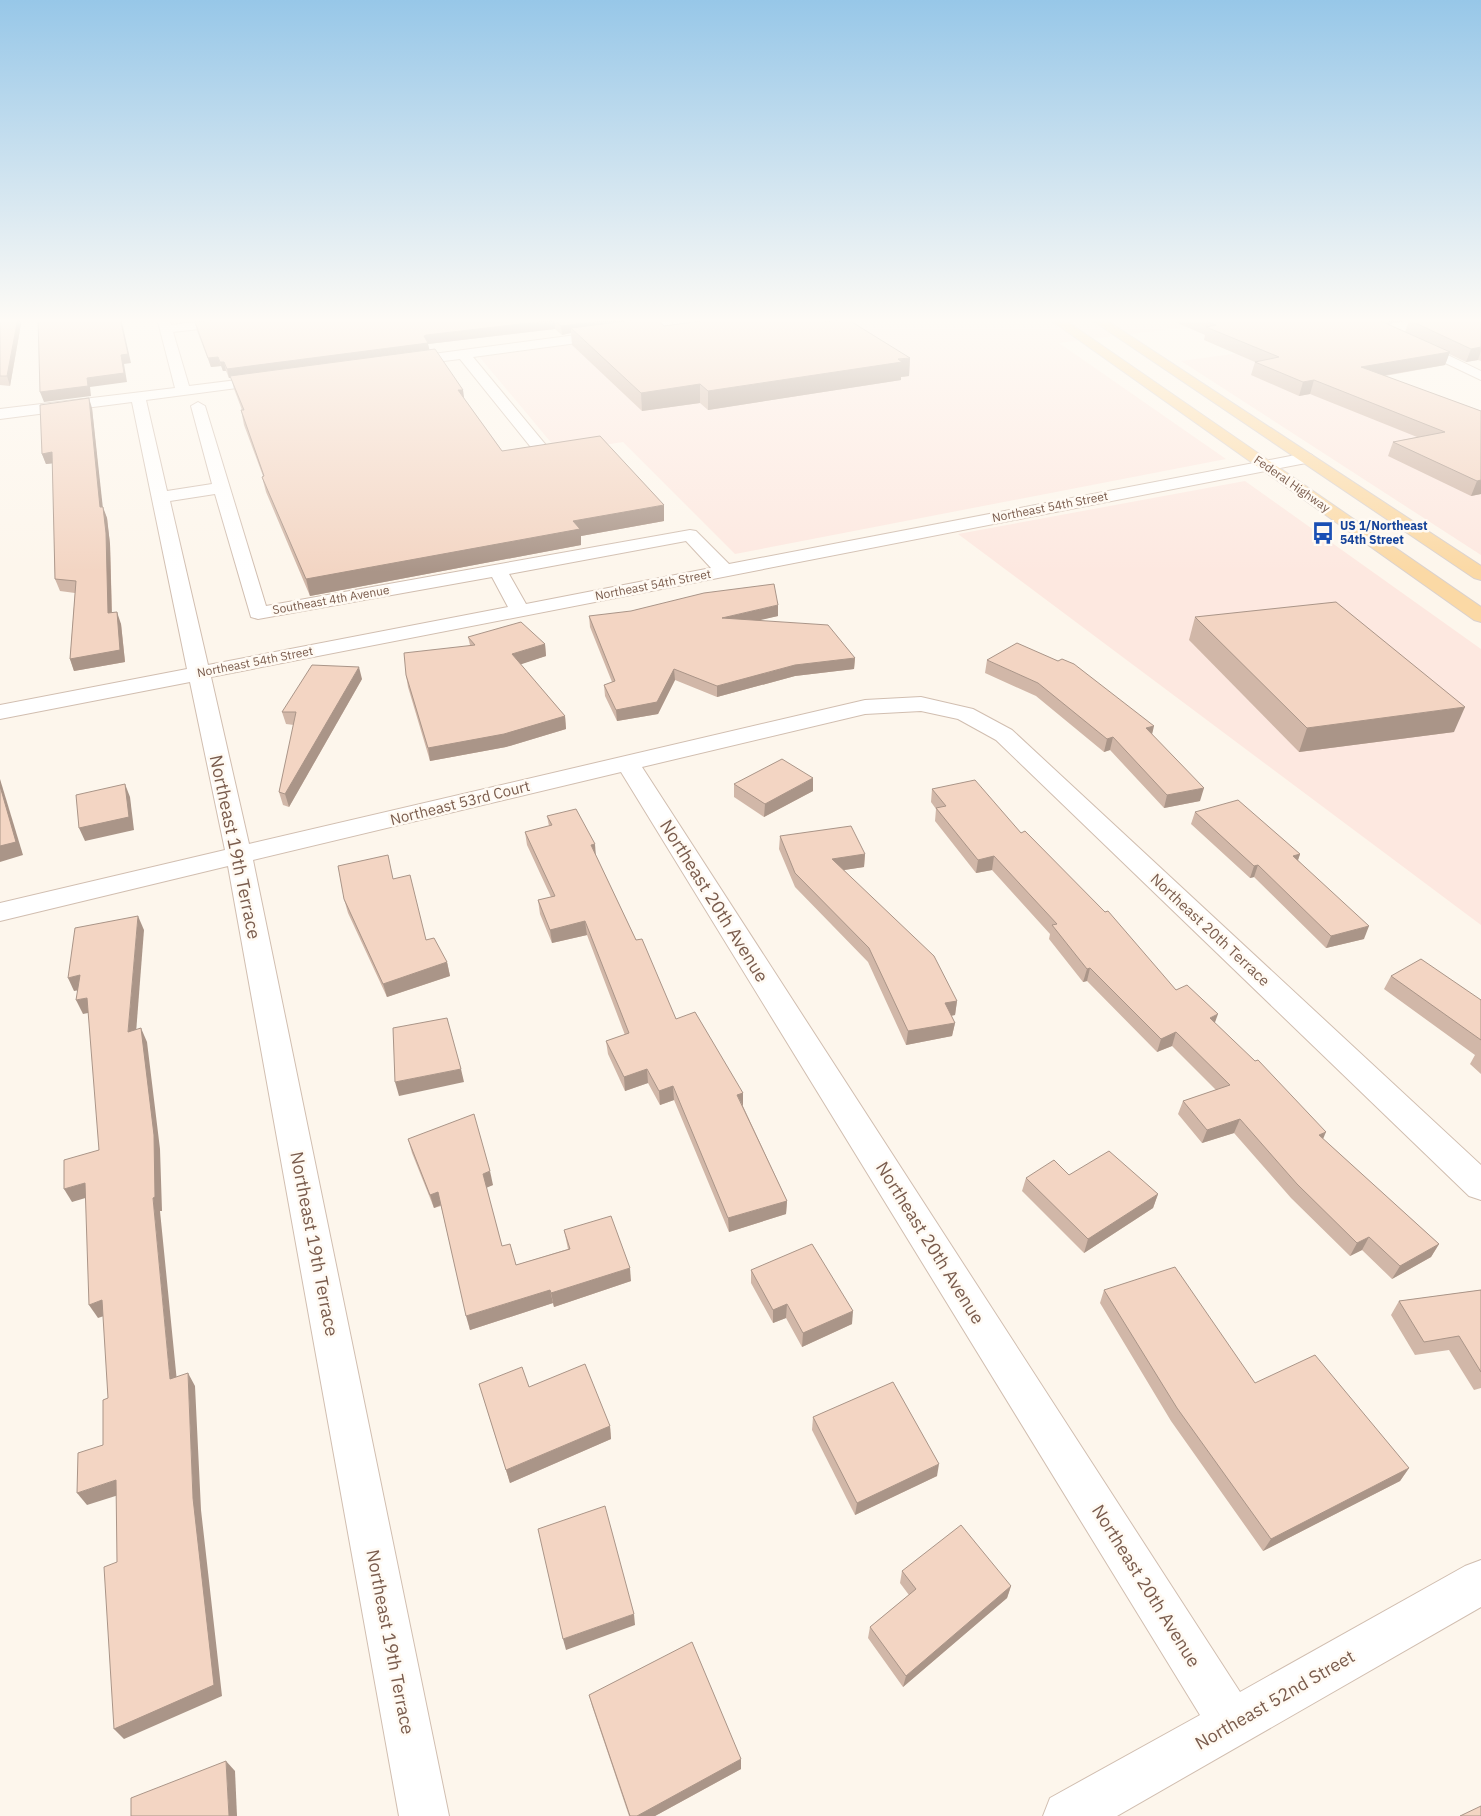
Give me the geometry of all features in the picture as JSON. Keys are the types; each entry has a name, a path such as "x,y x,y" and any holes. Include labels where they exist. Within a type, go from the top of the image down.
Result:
{"main road":[{"name":"Federal Highway","path":"1175,403 1481,616"},
{"name":"Federal Highway","path":"1223,403 1481,574"}],"street":[{"path":"0,414 86,403"},
{"path":"139,403 198,674"},
{"path":"503,403 544,453"},
{"name":"Southeast 4th Avenue","path":"198,406 258,613 498,570"},
{"name":"Northeast 54th Street","path":"0,712 1306,458"},
{"path":"160,497 221,488"},
{"path":"520,611 498,570 690,535 725,571"},
{"name":"Northeast 19th Terrace","path":"198,674 239,856 424,1816"},
{"name":"Northeast 53rd Court","path":"0,912 865,706 921,704"},
{"name":"Northeast 20th Terrace","path":"921,704 965,714 1004,735 1481,1186"},
{"name":"Northeast 20th Avenue","path":"627,763 1233,1724"},
{"name":"Northeast 52nd Street","path":"1068,1816 1481,1582"}],"shaded area":[{"path":"518,403 1145,403 1226,459 735,554 623,442 559,452"},
{"path":"1246,403 1435,403 1481,422 1481,555"},
{"path":"1245,481 1481,649 1481,925 958,534"}],"building":[{"path":"56,403 89,403 100,507 103,507 106,533 108,613 117,612 120,650 70,659 76,581 55,579 52,452 42,454 40,405"},
{"path":"241,403 467,403 502,451 600,436 664,505 573,521 580,529 306,579 262,477 264,476 241,410 244,410"},
{"path":"1371,403 1458,403 1481,411 1481,480 1477,481 1393,442 1445,432"},
{"path":"774,584 778,605 722,618 828,625 855,658 795,665 717,686 674,669 657,702 616,710 604,685 615,681 589,616 631,611 704,593"},
{"path":"1336,602 1465,707 1307,728 1195,617"},
{"path":"521,622 545,644 512,654 565,716 504,734 428,748 406,675 404,653 475,645 468,637"},
{"path":"1017,643 1058,661 1062,659 1074,664 1154,726 1146,728 1204,788 1167,795 1113,737 1107,739 1038,683 987,660"},
{"path":"312,665 359,667 285,794 279,792 296,712 282,712"},
{"path":"782,759 813,778 765,804 734,784"},
{"path":"975,780 1021,833 1025,831 1105,912 1108,911 1176,990 1187,985 1218,1014 1210,1018 1255,1061 1258,1060 1326,1132 1319,1135 1439,1244 1400,1266 1369,1237 1357,1243 1297,1184 1240,1119 1207,1130 1183,1101 1230,1085 1176,1032 1161,1039 1090,968 1087,969 1052,925 1057,924 994,856 978,860 936,808 946,806 932,789"},
{"path":"125,784 129,817 79,828 76,795"},
{"path":"0,786 16,842 0,846"},
{"path":"1238,800 1300,854 1293,856 1369,926 1331,936 1258,865 1254,866 1195,812"},
{"path":"576,809 595,844 591,845 636,940 642,939 676,1019 695,1012 743,1093 737,1095 787,1201 728,1218 673,1086 659,1091 647,1069 624,1077 606,1041 629,1033 585,921 550,930 538,900 555,896 525,832 552,825 547,816"},
{"path":"851,826 865,854 832,859 934,956 957,1001 945,1003 955,1023 908,1031 869,948 795,873 780,836"},
{"path":"388,855 393,879 410,875 426,940 434,938 447,962 383,984 344,899 338,866"},
{"path":"138,916 128,1032 141,1028 154,1135 155,1197 153,1198 170,1379 188,1373 193,1498 214,1685 114,1729 104,1567 117,1562 116,1480 77,1493 78,1453 103,1445 103,1400 108,1398 102,1300 89,1305 85,1183 64,1189 64,1160 99,1150 87,998 76,1000 80,975 68,978 75,928"},
{"path":"1421,959 1481,1000 1481,1040 1391,976"},
{"path":"447,1018 461,1069 395,1082 393,1028"},
{"path":"474,1114 490,1171 483,1174 502,1246 510,1244 516,1265 570,1249 564,1230 611,1216 630,1268 551,1293 550,1290 466,1316 438,1192 430,1195 408,1139"},
{"path":"1109,1151 1158,1194 1088,1239 1026,1178 1054,1160 1069,1175"},
{"path":"812,1244 853,1311 803,1333 787,1304 773,1310 751,1270"},
{"path":"1175,1267 1255,1383 1315,1355 1409,1468 1271,1539 1177,1408 1104,1290"},
{"path":"1481,1290 1481,1372 1459,1336 1424,1342 1399,1301"},
{"path":"585,1364 610,1426 506,1470 479,1384 522,1367 529,1387"},
{"path":"893,1382 939,1464 857,1503 813,1417"},
{"path":"605,1506 634,1614 563,1639 538,1529"},
{"path":"961,1525 1011,1586 906,1676 870,1627 916,1589 902,1571"},
{"path":"692,1642 741,1759 637,1816 630,1816 589,1695"},
{"path":"226,1761 229,1816 131,1816 131,1798"},
{"path":"1481,1806 1481,1816 1460,1816"}],"place":[{"name":"US 1/Northeast 54th Street","path":"1323,533"}]}
